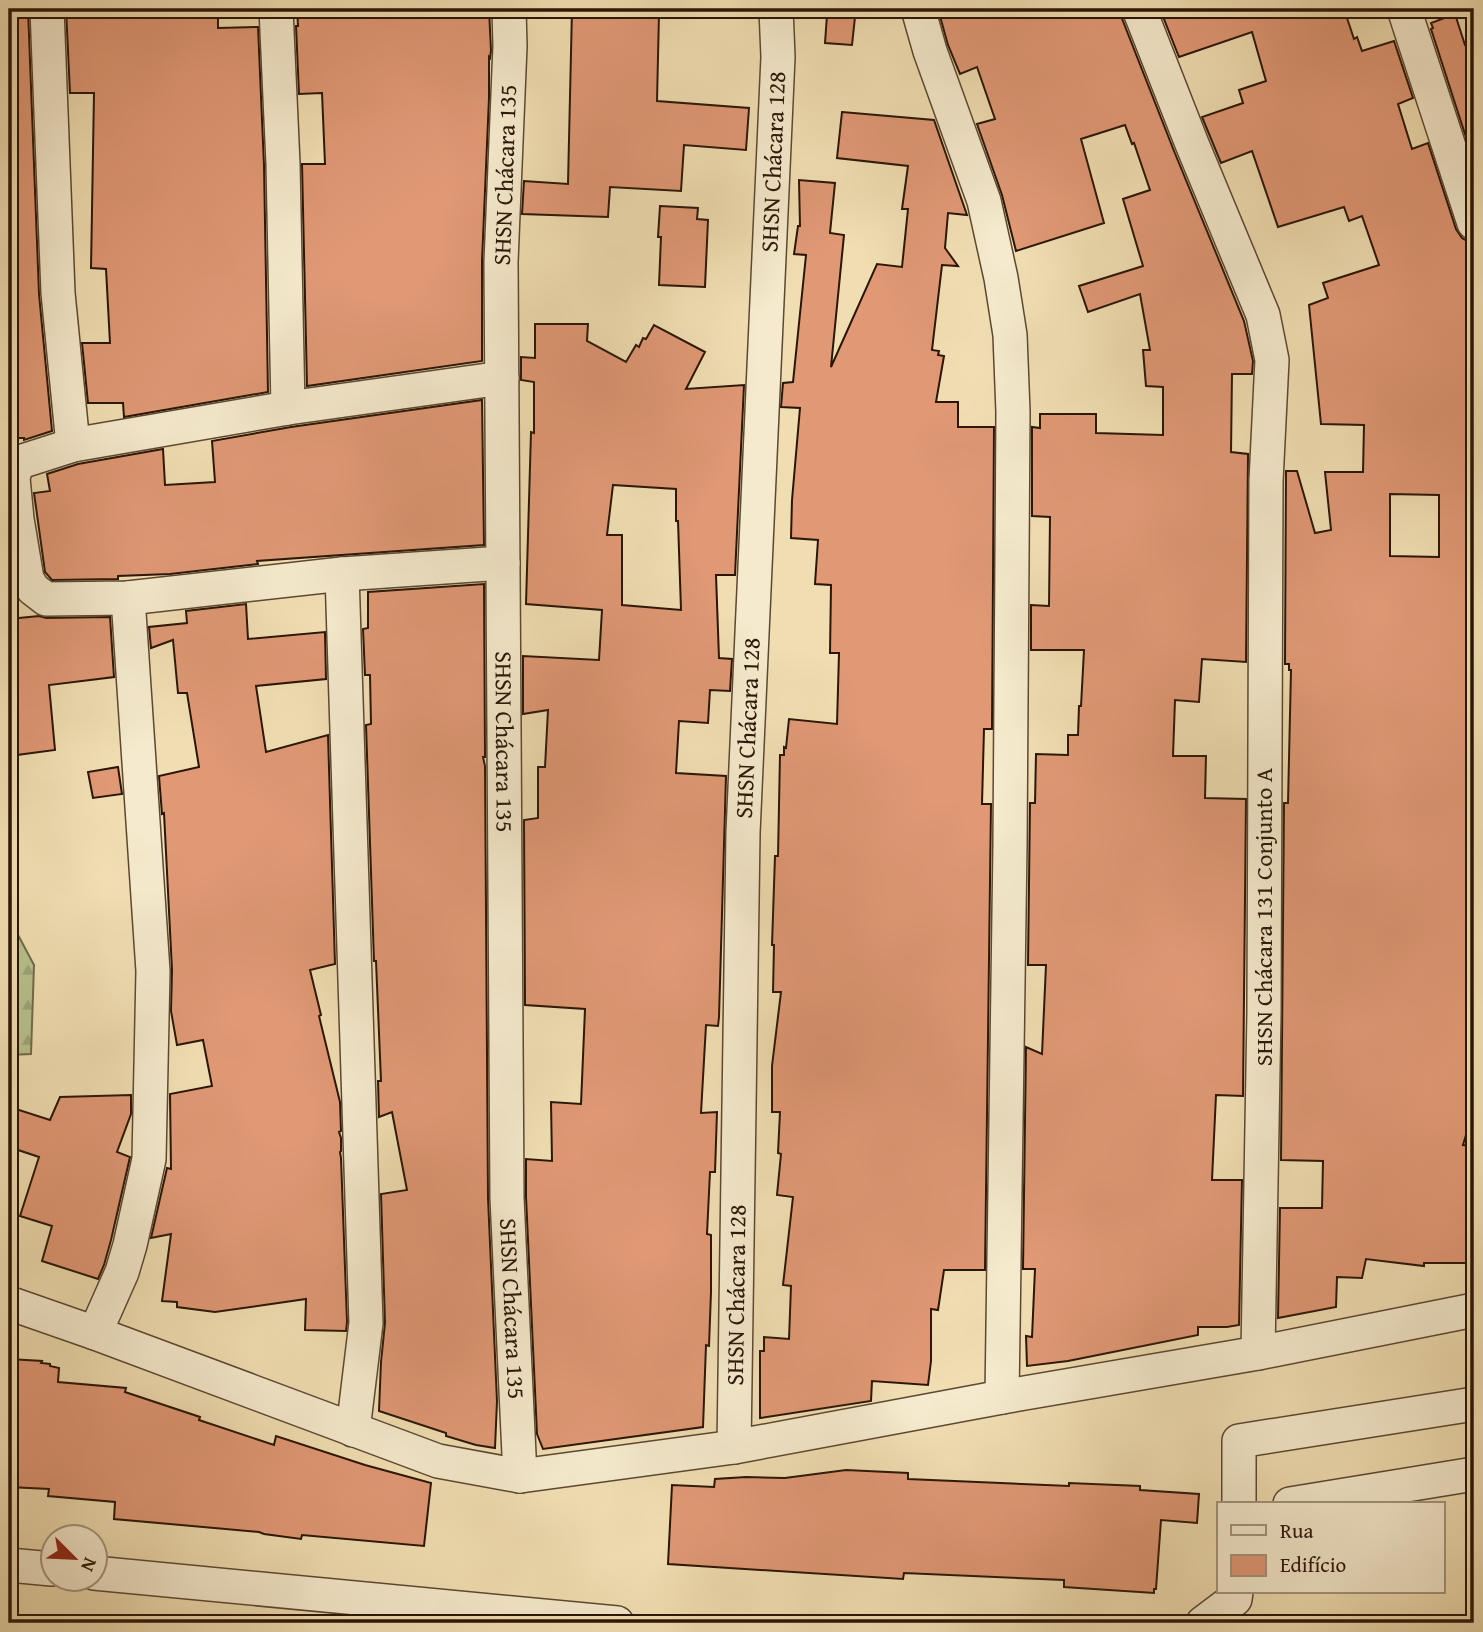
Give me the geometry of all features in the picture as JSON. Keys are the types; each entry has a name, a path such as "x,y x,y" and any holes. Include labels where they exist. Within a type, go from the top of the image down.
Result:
{"street":[{"path":"47,9 58,293 72,445"},
{"path":"276,9 283,164 288,408"},
{"name":"SHSN Chácara 135","path":"509,9 510,46 501,262 507,1198 520,1476"},
{"name":"SHSN Chácara 128","path":"734,1447 743,834 778,71 776,9"},
{"path":"918,9 930,51 984,201 1010,335 1013,412 1010,845 1002,1397"},
{"name":"SHSN Chácara 131 Conjunto A","path":"1139,9 1263,316 1272,360 1266,481 1264,999 1258,1353"},
{"path":"1404,9 1474,223"},
{"path":"502,378 288,408 72,445 23,460 16,467 13,478 13,517 27,579 21,593 46,599 128,598 342,574 503,563"},
{"path":"342,574 366,1323 353,1430"},
{"path":"95,1333 122,1272 149,1159 153,971 128,598"},
{"path":"9,1303 438,1461 520,1476 734,1447 1258,1353 1474,1310"},
{"path":"1239,1502 1239,1441 1474,1404"},
{"path":"1302,1502 1474,1474"},
{"path":"9,1565 38,1568"},
{"path":"108,1574 617,1623"},
{"path":"1203,1623 1235,1599 1236,1594"}],"green space":[{"path":"9,918 34,965 31,1054 9,1055"}],"building":[{"path":"9,9 28,9 39,294 52,431 24,440 9,438"},
{"path":"66,9 218,9 218,28 258,27 264,165 268,392 124,417 123,403 88,403 82,343 110,343 106,269 91,268 94,93 70,93"},
{"path":"297,9 489,9 491,51 482,261 482,361 307,386 302,164 325,164 322,93 299,94"},
{"path":"572,9 649,9 649,14 659,14 657,101 749,108 746,150 684,145 681,191 610,187 608,217 522,214 524,181 568,184"},
{"path":"938,9 1120,9 1174,151 1244,321 1253,361 1252,374 1232,374 1231,452 1248,454 1246,662 1202,659 1199,702 1175,700 1173,756 1206,756 1205,798 1246,799 1243,1096 1216,1095 1212,1180 1242,1180 1239,1325 1198,1327 1198,1335 1068,1361 1027,1366 1026,1336 1032,1337 1035,1269 1023,1269 1026,1047 1042,1054 1046,965 1028,965 1030,803 1035,803 1036,754 1068,755 1068,735 1078,735 1084,650 1031,650 1031,605 1049,606 1050,517 1032,516 1032,427 1040,428 1040,414 1096,414 1096,433 1163,435 1163,387 1146,386 1143,350 1150,350 1140,294 1088,312 1079,286 1143,266 1123,199 1150,190 1125,125 1081,139 1104,223 1016,251 1002,195 977,124 995,119 977,67 960,74"},
{"path":"1160,9 1344,9 1354,39 1357,37 1362,51 1394,41 1413,98 1398,104 1412,149 1428,143 1456,229 1462,238 1474,242 1474,794 1468,794 1466,840 1467,873 1474,873 1474,1108 1463,1145 1474,1146 1474,1263 1424,1263 1424,1266 1366,1259 1362,1278 1337,1277 1336,1307 1278,1318 1280,1208 1322,1208 1323,1161 1281,1160 1284,803 1288,803 1291,670 1289,664 1285,664 1286,471 1297,471 1315,533 1331,530 1325,472 1363,472 1364,425 1321,424 1309,305 1328,298 1323,283 1379,265 1362,216 1349,221 1344,207 1278,227 1252,151 1221,163 1202,117 1243,103 1239,90 1266,81 1252,32 1179,57","holes":["1390,494 1439,495 1439,557 1390,556"]},
{"path":"1455,14 1465,45 1474,42 1474,162 1431,29 1431,23"},
{"path":"827,15 855,17 852,45 825,43"},
{"path":"842,112 934,120 967,215 948,213 945,248 958,266 942,265 932,350 939,351 938,355 944,356 936,402 958,402 958,427 994,427 992,729 984,729 982,804 991,804 985,1270 944,1270 938,1310 931,1309 928,1385 872,1381 871,1401 760,1418 760,1351 764,1351 764,1337 789,1339 791,1286 783,1285 793,1197 777,1195 781,1154 778,1153 780,1112 772,1112 772,1066 781,992 773,992 772,945 775,856 778,856 780,755 784,755 784,747 786,748 789,719 837,724 839,653 830,653 831,585 815,584 818,540 791,538 800,408 781,407 783,383 793,382 806,255 794,254 800,226 799,180 835,183 830,233 844,235 831,367 877,264 902,267 908,209 902,209 908,166 837,158"},
{"path":"660,206 698,208 697,219 708,220 705,287 659,285"},
{"path":"535,324 588,324 587,341 626,362 636,345 639,347 654,325 705,352 686,389 744,385 735,575 716,575 719,658 732,659 730,691 710,690 708,723 679,721 676,773 726,776 719,1017 718,1026 706,1025 701,1113 717,1112 715,1172 710,1172 707,1234 711,1235 711,1292 703,1427 543,1449 537,1434 526,1159 552,1161 551,1102 581,1104 585,1009 525,1005 524,820 538,818 538,767 545,767 548,710 523,714 523,656 599,660 602,610 526,604 534,382 521,380 521,357 535,358","holes":["613,485 676,489 681,610 622,605 622,535 607,535"]},
{"path":"482,400 484,545 257,561 258,564 170,574 118,576 118,579 52,580 45,572 34,493 50,491 47,474 78,464 163,449 165,485 215,482 212,441"},
{"path":"484,584 483,757 488,1198 497,1401 495,1448 446,1436 446,1433 379,1411 385,1323 381,1194 407,1190 392,1112 379,1117 378,1081 381,1081 366,725 371,724 370,675 365,675 363,629 368,628 368,592"},
{"path":"246,604 248,639 325,632 326,679 256,686 266,752 328,735 335,964 310,970 340,1102 346,1331 305,1330 306,1299 215,1312 177,1307 177,1302 162,1301 171,1234 151,1238 167,1168 171,1169 170,1094 212,1086 203,1040 177,1045 171,1011 172,970 164,813 162,814 159,776 199,767 187,693 178,693 173,640 151,648 149,627 187,623 186,611"},
{"path":"39,616 110,617 114,677 49,685 55,750 9,756 9,619"},
{"path":"118,767 122,794 93,798 88,772"},
{"path":"131,1095 131,1114 117,1152 130,1157 111,1240 98,1279 42,1261 52,1226 20,1216 39,1157 9,1147 9,1134 16,1109 50,1120 60,1097"},
{"path":"9,1359 42,1361 41,1363 59,1368 58,1382 126,1388 125,1392 274,1445 276,1436 431,1483 424,1546 302,1535 301,1539 259,1532 114,1519 115,1502 48,1496 49,1489 9,1487"},
{"path":"846,1470 908,1473 908,1479 1069,1486 1069,1483 1140,1486 1140,1490 1199,1494 1197,1523 1161,1520 1154,1593 1064,1587 1064,1580 904,1573 903,1579 668,1564 672,1485 714,1487 715,1479 785,1478"}]}
